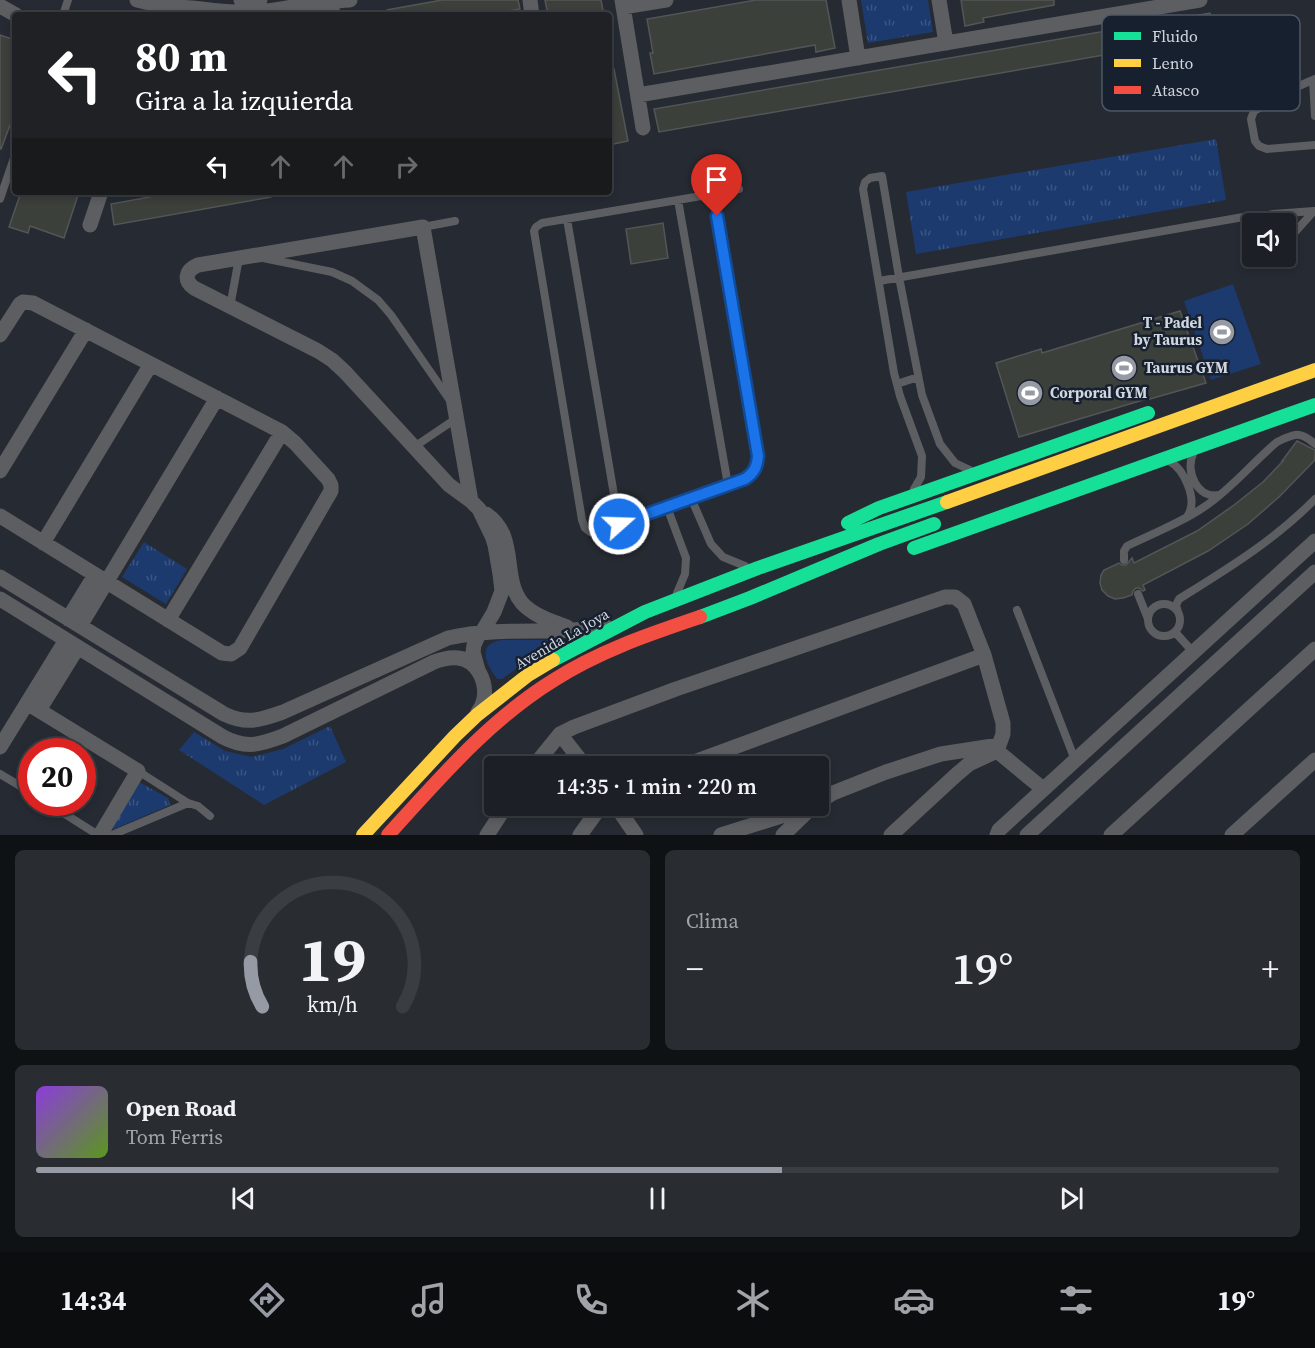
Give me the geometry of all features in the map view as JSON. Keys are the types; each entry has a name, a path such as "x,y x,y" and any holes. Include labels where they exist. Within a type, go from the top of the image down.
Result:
{"main road":[{"path":"756,568 1014,479 1315,370"},
{"path":"896,555 1315,405"},
{"path":"756,568 879,507 1158,410"},
{"path":"734,604 879,544 945,520"},
{"path":"734,604 864,565"},
{"name":"Avenida La Joya","path":"363,835 455,736 477,715 528,675 555,658 645,612 756,568"},
{"name":"Avenida La Joya","path":"388,835 472,745 517,706 551,681 609,651 734,604"}],"street":[{"path":"137,0 221,11 246,6 350,0"},
{"path":"246,6 260,0"},
{"path":"644,128 623,3 666,0"},
{"path":"849,0 858,58"},
{"path":"939,0 946,43"},
{"path":"638,95 1174,2 1200,0"},
{"path":"90,225 100,195"},
{"path":"477,715 485,695 473,652 476,640 500,599 502,585 492,536 475,505 423,227 192,267 187,277 189,284 194,288 318,351 345,372 453,489 475,505 490,517 502,532 507,545 517,595 523,604 548,620 577,630"},
{"path":"0,335 23,302 33,303 282,432 295,443 331,485 331,491 240,648 231,654 222,653 0,516"},
{"path":"0,471 86,330"},
{"path":"43,543 151,364"},
{"path":"74,623 100,578 217,398"},
{"path":"168,620 282,432"},
{"path":"997,835 999,830 1043,789 1315,540"},
{"path":"1027,835 1315,572"},
{"path":"478,670 469,661 456,657 434,662 283,736 250,746 232,742 1,601 6,580 224,714 231,718 251,722 291,708 448,638 482,632 594,629 645,612"},
{"path":"542,756 560,734 574,727 676,689 945,597 955,597 964,604 984,655 1003,723 1003,734 998,748 969,764 891,835"},
{"path":"0,747 33,706 72,644"},
{"path":"1111,835 1315,649"},
{"path":"710,756 984,655"},
{"path":"33,706 138,771 99,835"},
{"path":"291,708 302,727"},
{"path":"560,734 577,756"},
{"path":"829,795 886,772 941,754 998,748 1043,789"},
{"path":"1232,835 1315,760"},
{"path":"486,835 499,816"},
{"path":"580,835 594,816"},
{"path":"623,816 636,835"},
{"path":"721,835 781,816"},
{"path":"783,835 803,816"}],"lane":[{"path":"1300,86 1314,80 1315,116"},
{"path":"1254,111 1251,119 1255,141 1259,146 1267,149 1315,145"},
{"path":"0,199 3,177 12,160"},
{"path":"899,501 911,493 917,485 921,477 923,461 897,384 863,189 865,182 870,178 882,176 918,377 922,395 940,444 955,463 964,468 971,471 989,469"},
{"path":"713,194 758,456 757,464 751,475 728,485 598,532 590,532 583,525 580,509 534,235 536,227 542,223 740,189"},
{"path":"678,200 728,485"},
{"path":"1285,213 1314,211"},
{"path":"1296,230 1314,211"},
{"path":"567,219 619,524"},
{"path":"879,281 1242,221"},
{"path":"423,227 455,222"},
{"path":"230,307 245,257 332,272 352,281 378,300 391,315 456,413 414,447"},
{"path":"897,384 918,377"},
{"path":"1124,560 1124,551 1127,546 1206,506 1273,446 1284,439 1304,435 1315,444"},
{"path":"1199,448 1193,454 1190,466 1198,489 1208,495 1220,495"},
{"path":"1163,460 1175,465 1184,476 1192,499 1191,510 1187,516"},
{"path":"691,498 716,551 730,561 756,568"},
{"path":"1178,612 1170,605 1160,604 1151,610 1148,625 1155,634 1165,637 1175,632 1180,622 1178,612 1176,605 1179,599 1263,545 1298,517 1315,499"},
{"path":"665,604 677,594 686,566 684,552 667,507"},
{"path":"1138,594 1148,619"},
{"path":"1017,610 1075,760"},
{"path":"1175,632 1193,652"},
{"path":"138,771 188,803 198,806 210,816"},
{"path":"0,774 18,785"},
{"path":"399,835 418,801"},
{"path":"112,835 188,803"},
{"path":"68,816 99,835"}],"green space":[{"path":"861,0 928,0 933,32 868,43"},
{"path":"1216,139 1226,200 916,254 906,192"},
{"name":"T - Padel by Taurus","path":"1233,284 1261,364 1211,380 1184,301"},
{"path":"144,542 187,569 166,604 122,577"},
{"path":"558,640 559,642 502,679 497,679 487,662 486,650 494,642"},
{"path":"330,726 346,762 264,805 179,750 194,732 225,751 252,757 283,749"},
{"path":"137,781 168,798 170,805 114,829 112,823"}],"building":[{"path":"442,0 518,0 520,9 502,12 387,12 387,10"},
{"path":"545,0 601,0 603,12 547,12"},
{"path":"756,0 826,0 835,48 816,52 815,45 654,74 647,19"},
{"path":"961,0 1054,0 1054,5 983,18 984,22 965,26"},
{"path":"1102,32 1102,55 659,132 654,109"},
{"path":"0,35 12,39 12,120 0,149"},
{"path":"612,69 614,69 628,141 612,144"},
{"path":"20,195 78,195 64,238 30,226 28,233 9,227"},
{"path":"160,195 271,195 271,197 114,225 111,204"},
{"path":"663,223 668,258 631,264 626,229"},
{"name":"Taurus GYM","path":"1180,311 1206,383 1019,437 996,363 1041,349 1042,353"},
{"path":"1297,441 1315,450 1315,460 1279,497 1248,524 1208,551 1143,585 1145,590 1143,591 1136,588 1132,595 1115,599 1102,590 1100,583 1104,570 1119,563 1126,565 1132,558 1134,563 1197,531 1263,482 1283,461"}],"traffic: fast":[{"path":"914,548 1315,405"},
{"path":"848,523 879,508 1148,413"},
{"path":"553,660 645,612 758,568 947,502"},
{"path":"700,617 934,524"}],"traffic: slow":[{"path":"947,502 1315,370"},
{"path":"363,835 477,715 528,675 553,660"}],"traffic: jam":[{"path":"388,835 486,732 530,696 589,660 700,617"}],"place":[{"name":"T - Padel by Taurus","path":"1222,332"},
{"name":"Taurus GYM","path":"1124,368"},
{"name":"Corporal GYM","path":"1030,393"}],"route":[{"path":"619,524 745,479 751,475 757,464 758,456 717,216"}]}
